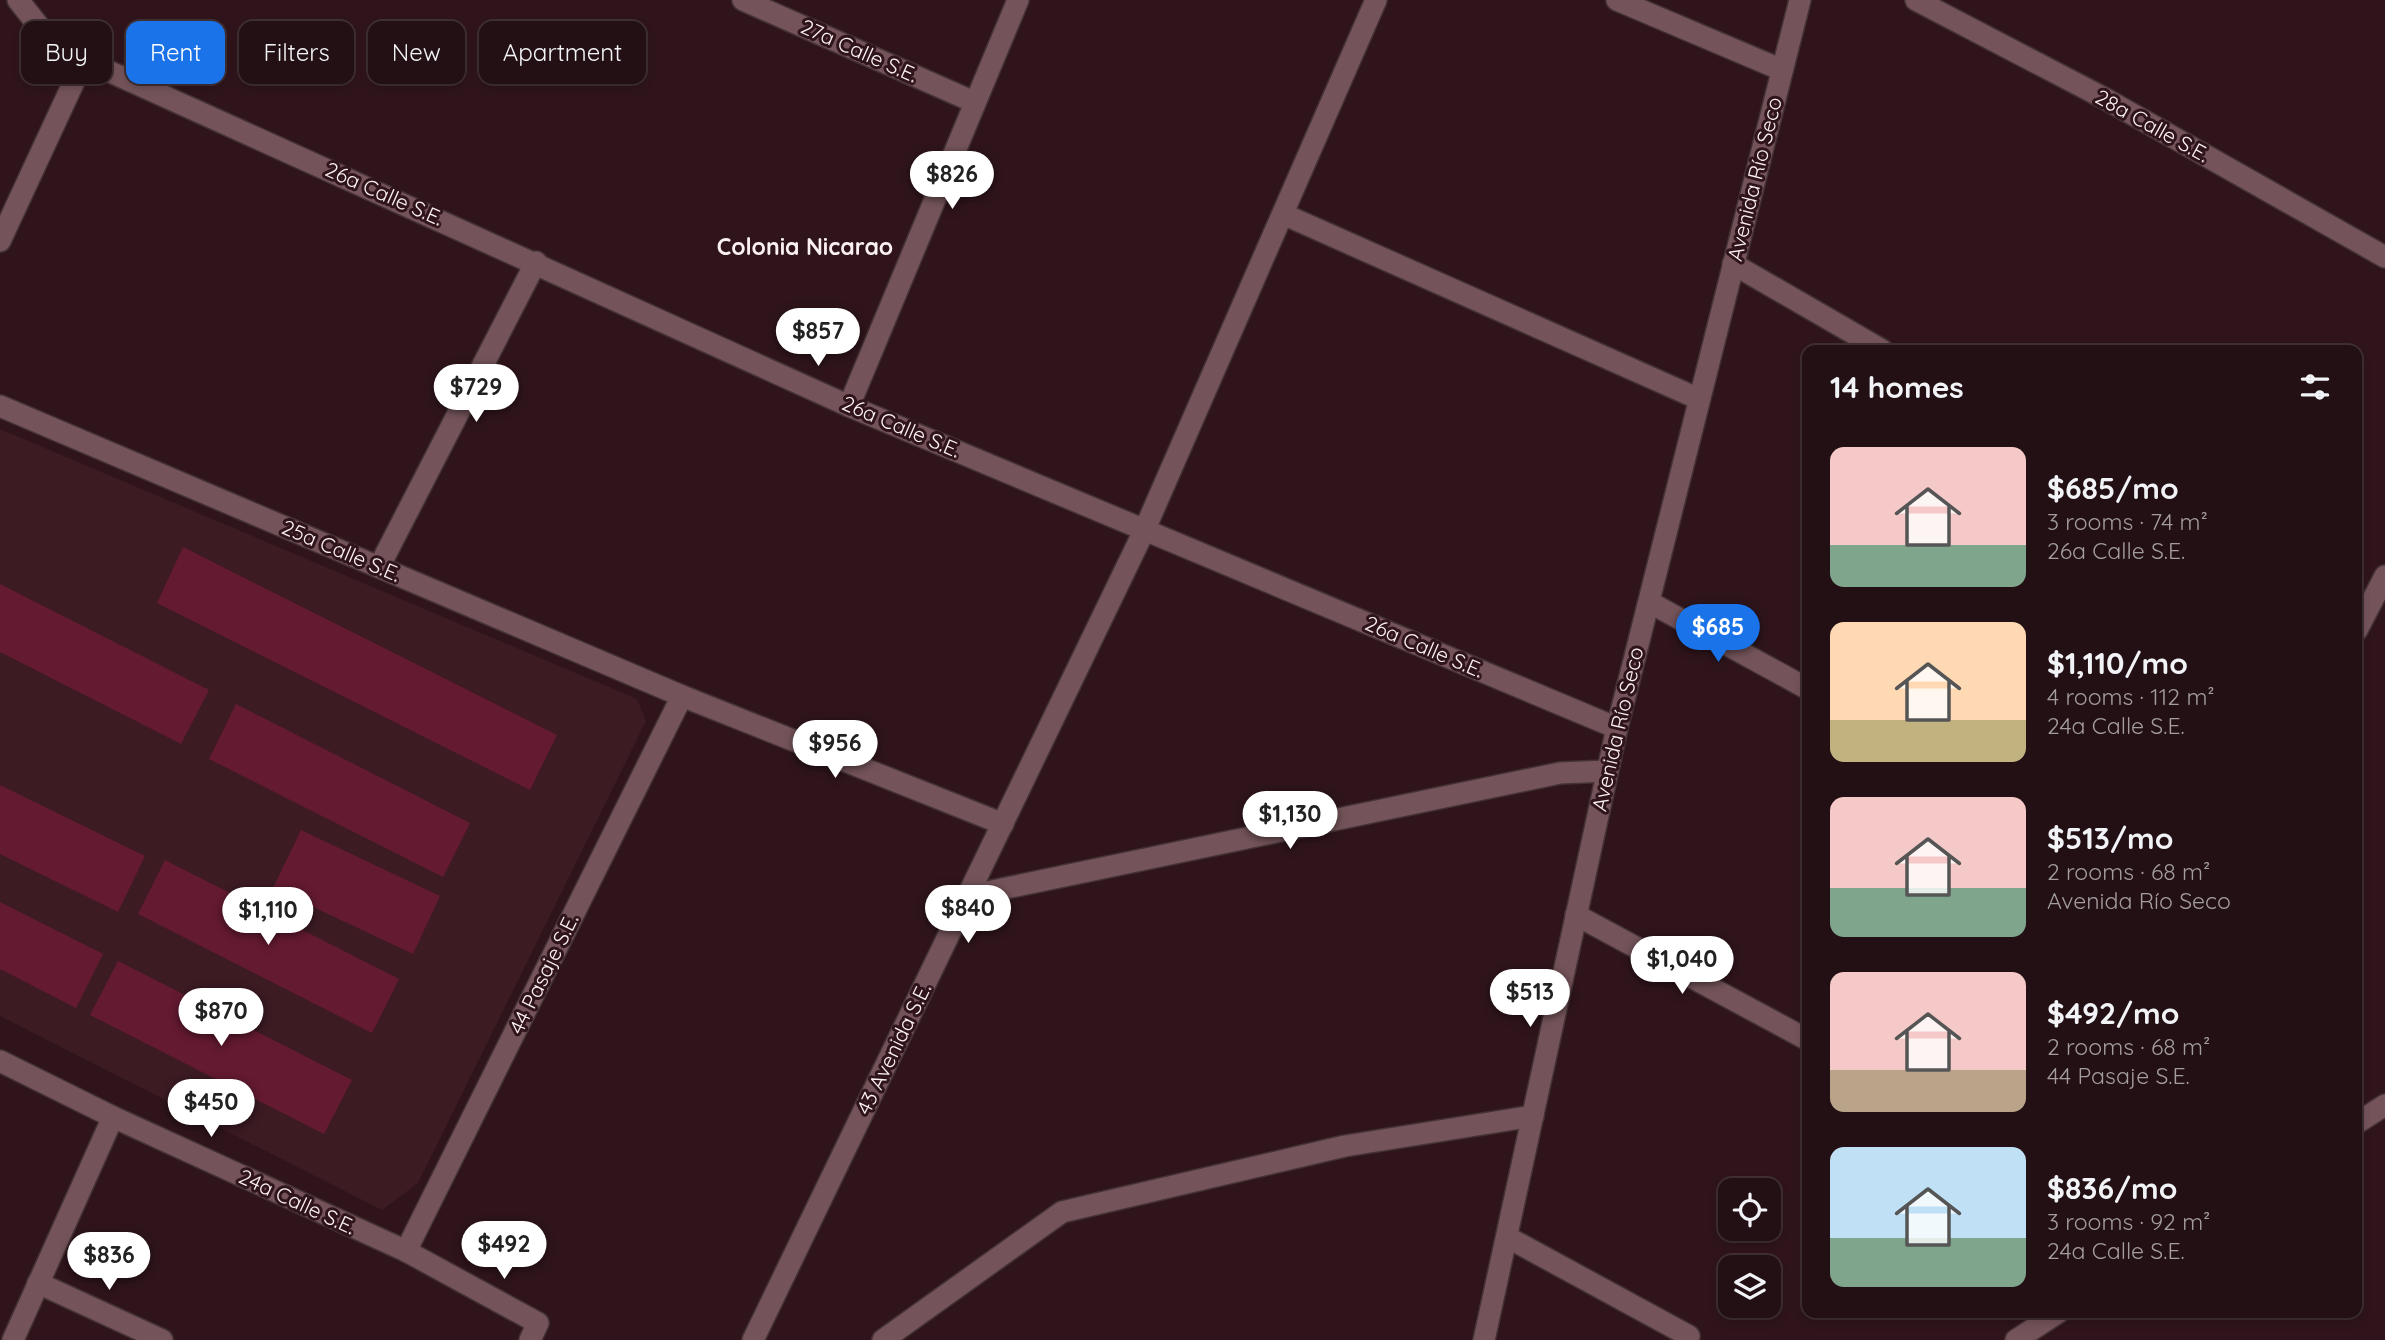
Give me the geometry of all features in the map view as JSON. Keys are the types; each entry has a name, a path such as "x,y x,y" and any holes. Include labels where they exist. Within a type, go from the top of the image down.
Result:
{"street":[{"path":"0,6 8,0"},
{"name":"26a Calle S.E.","path":"18,0 35,21"},
{"name":"27a Calle S.E.","path":"743,0 974,102"},
{"path":"849,406 1018,0"},
{"name":"43 Avenida S.E.","path":"753,1340 1144,531 1376,0"},
{"path":"1617,0 1782,70"},
{"name":"Avenida Río Seco","path":"1484,1340 1617,728 1800,0"},
{"name":"28a Calle S.E.","path":"1916,0 2102,97 2385,257"},
{"name":"26a Calle S.E.","path":"112,73 536,262 849,406 1617,728"},
{"path":"0,241 73,84"},
{"path":"1283,214 1699,399"},
{"path":"379,567 536,262"},
{"path":"1733,264 1873,345"},
{"name":"25a Calle S.E.","path":"0,406 682,696 1003,824"},
{"path":"2367,614 2385,576"},
{"path":"1649,602 1802,686"},
{"name":"44 Pasaje S.E.","path":"406,1251 682,696"},
{"path":"968,896 1560,773 1607,771"},
{"path":"1576,915 1802,1037"},
{"name":"24a Calle S.E.","path":"0,1061 113,1118 406,1251 538,1323 530,1340"},
{"path":"2362,1120 2385,1105"},
{"path":"883,1340 1062,1212 1345,1146 1533,1116"},
{"path":"13,1340 113,1118"},
{"path":"1507,1237 1689,1336"},
{"path":"38,1283 162,1340"},
{"path":"2016,1340 2050,1318"}],"shaded area":[{"path":"0,429 637,699 646,721 418,1183 382,1210 0,1016"}],"building":[{"path":"183,547 557,735 530,790 157,603"},
{"path":"0,584 209,690 181,744 0,652"},
{"path":"236,704 470,823 443,877 209,759"},
{"path":"0,785 145,856 118,912 0,854"},
{"path":"301,830 440,896 413,954 273,888"},
{"path":"165,860 399,979 372,1033 138,914"},
{"path":"0,902 103,954 76,1008 0,969"},
{"path":"118,961 352,1080 324,1134 90,1015"}],"district":[{"name":"Colonia Nicarao","path":"805,247"}]}
